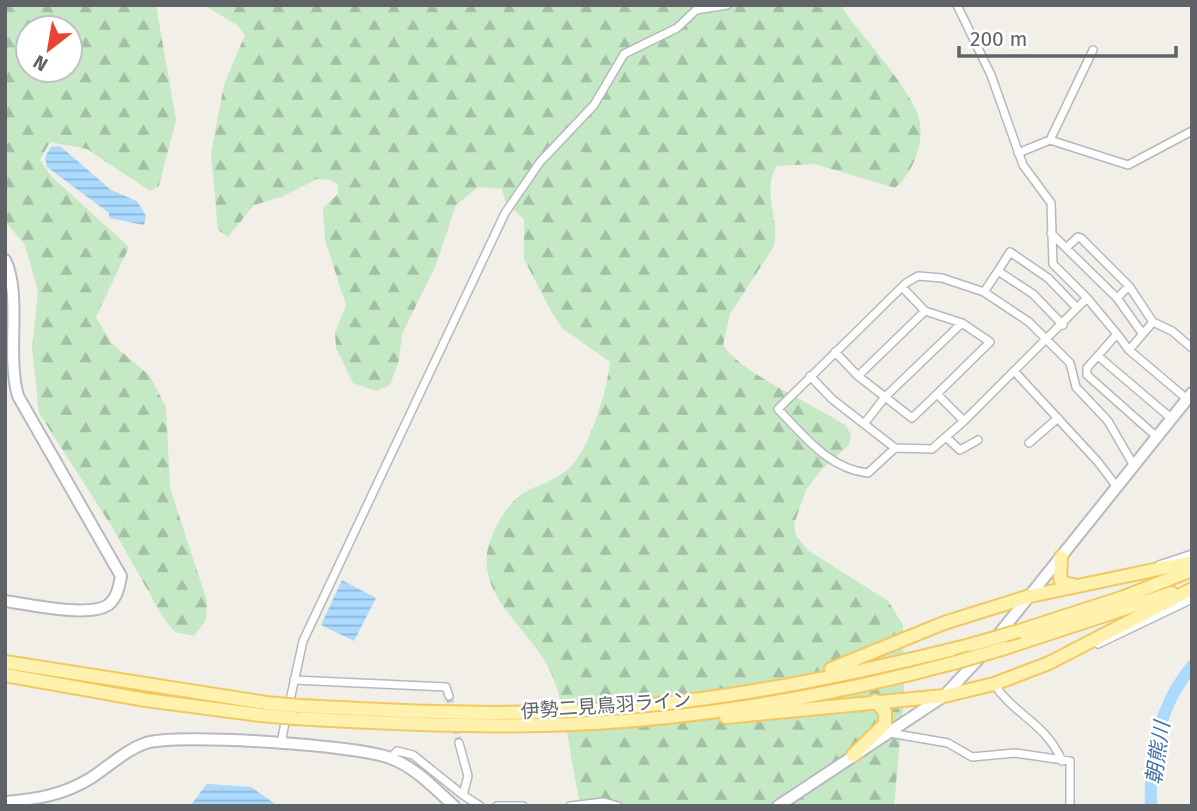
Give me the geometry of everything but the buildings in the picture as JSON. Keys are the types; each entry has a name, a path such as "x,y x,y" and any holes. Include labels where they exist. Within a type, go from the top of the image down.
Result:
{"main road":[{"path":"1061,557 1059,579 1066,584 1078,585"},
{"path":"732,694 833,669 944,623 1030,597 1149,569 1192,562"},
{"name":"伊勢二見鳥羽ライン","path":"298,712 546,712 732,694 799,683 970,645 1112,602 1192,570"},
{"path":"601,722 679,723 944,696 994,684 1049,663 1192,588"},
{"name":"伊勢二見鳥羽ライン","path":"5,675 146,700 463,726 601,722 748,706 841,689 1004,649 1192,588"},
{"name":"伊勢二見鳥羽ライン","path":"5,662 264,709"},
{"path":"853,755 883,728 885,712 875,701"}],"street":[{"path":"281,744 306,633 505,212 540,162 593,105 624,54 677,28 696,10 727,5"},
{"path":"778,806 944,696 965,676 1189,396 1129,350 1087,298 1053,264 1051,203 1023,165 991,75 957,5"},
{"path":"1050,140 1093,50"},
{"path":"1018,153 1050,140 1119,165 1128,165 1192,131"},
{"path":"1051,233 1117,298 1142,333"},
{"path":"1066,248 1078,237 1081,238 1129,286 1153,322 1172,331 1192,348"},
{"path":"984,292 1010,252 1048,278 1077,308"},
{"path":"5,601 80,610 98,609 109,604 118,591 121,576 18,396 11,372 7,267"},
{"path":"998,271 1033,295 1063,325"},
{"path":"895,448 868,473 847,470 824,455 778,409 902,287 918,276 930,275 984,292 1029,322 1070,363 1076,387 1108,421 1134,466"},
{"path":"1117,298 1129,286"},
{"path":"835,352 858,376 912,418 990,342 962,323 926,311 902,287"},
{"path":"810,376 895,448 932,449 947,438 1047,341 1087,298"},
{"path":"858,376 926,311"},
{"path":"1129,350 1153,322"},
{"path":"864,424 885,397 962,323"},
{"path":"1117,334 1087,368 1087,375 1158,438"},
{"path":"1098,356 1172,419"},
{"path":"1015,372 1117,487"},
{"path":"937,394 964,421"},
{"path":"1029,443 1058,418"},
{"path":"947,438 960,450 978,440"},
{"path":"1149,569 1192,554"},
{"path":"1049,663 1073,656 1192,600"},
{"path":"294,680 446,687 449,696"},
{"path":"994,684 1002,696 1050,737 1062,761"},
{"path":"890,732 948,743 972,757 1015,753 1070,761 1070,806"},
{"path":"5,802 51,797 66,791 147,743 179,740 281,744 361,751 390,758 419,775 454,806"},
{"path":"459,743 468,776 463,795"},
{"path":"390,758 397,751 413,755 480,806"},
{"path":"570,806 604,802 618,806"},
{"path":"497,806 523,806"}],"green space":[{"path":"5,5 156,5 176,120 159,186 150,191 87,149 50,142 40,160 52,177 129,247 96,317 111,343 149,375 166,407 170,488 207,601 206,620 194,636 175,632 164,619 112,527 39,413 32,349 38,291 25,245 5,221"},
{"path":"204,5 840,5 891,70 916,110 921,131 918,152 914,163 895,188 815,164 777,166 771,185 774,246 730,314 723,345 746,367 845,425 851,434 849,445 821,470 806,490 794,524 796,536 809,551 888,601 903,625 904,696 894,806 581,806 564,716 554,681 540,653 508,613 491,585 487,553 492,535 508,507 523,493 559,476 576,461 596,419 610,362 562,328 551,311 524,259 524,219 506,203 502,189 478,187 456,205 436,265 402,334 399,360 390,385 376,391 353,383 336,348 335,332 346,305 325,240 323,208 338,194 338,185 330,180 317,179 281,197 254,205 228,237 218,230 211,154 224,85 245,35 237,25"}],"water":[{"path":"60,146 111,190 137,201 146,216 144,225 109,218 109,213 47,167 45,157 51,147"},
{"path":"342,580 376,598 354,641 321,625"},
{"path":"207,784 251,787 278,806 190,806"}],"waterway":[{"name":"朝熊川","path":"1151,806 1152,768 1158,731 1171,697 1192,666"}],"tunnel":[{"path":"449,696 459,743"}]}
